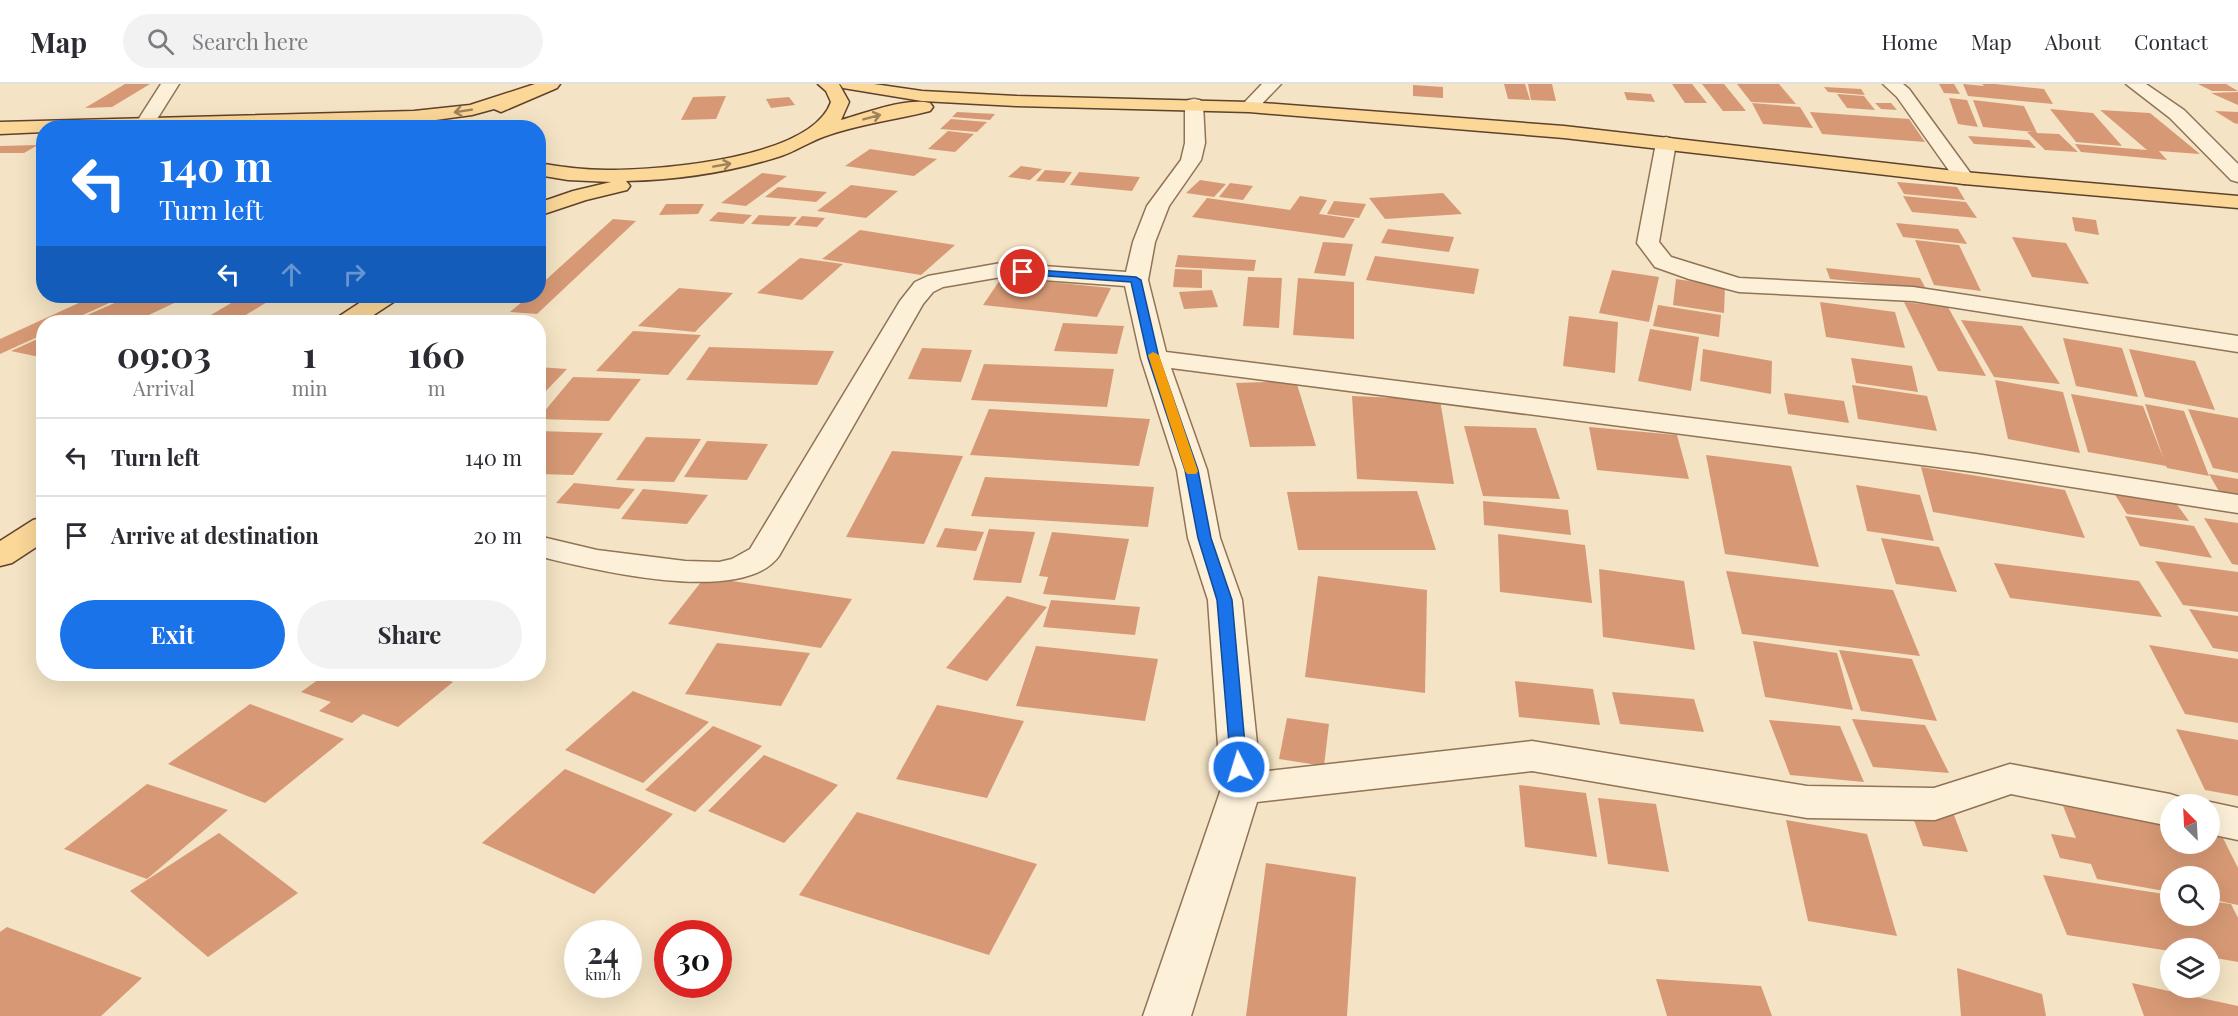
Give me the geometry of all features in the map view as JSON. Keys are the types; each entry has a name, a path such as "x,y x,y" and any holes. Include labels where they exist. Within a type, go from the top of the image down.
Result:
{"main road":[{"path":"270,120 384,119 445,114 489,106 551,84"},
{"path":"815,133 834,117 840,102 833,88 827,84"},
{"path":"849,84 903,94 1016,101 1249,106 1666,143 1964,178 2238,202"},
{"path":"486,120 499,108 520,96"},
{"path":"546,207 580,195 735,162 781,149 815,133 870,117 908,109 1016,101"},
{"path":"354,118 371,120"},
{"path":"0,128 36,127"},
{"path":"546,171 612,176 681,172"},
{"path":"358,315 376,303"},
{"path":"0,556 36,533"}],"street":[{"path":"147,120 170,84"},
{"path":"1249,106 1272,84"},
{"path":"1892,84 1903,93 1964,178"},
{"path":"2135,84 2177,114 2238,177"},
{"path":"1167,1016 1241,789 1225,600 1204,538 1192,470 1154,358 1136,280 1144,242 1158,206 1191,160 1195,142 1194,104"},
{"path":"1666,143 1648,243 1663,261 1697,274 1739,285 1913,294 2238,344"},
{"path":"546,548 597,560 685,571 719,572 742,568 762,556 912,301 924,287 936,281 1001,270 1136,280"},
{"path":"1154,358 1976,463 2238,504"},
{"path":"1241,789 1532,756 1807,802 1935,804 2010,779 2160,808"},
{"path":"2220,820 2238,824"}],"building":[{"path":"125,84 150,84 112,107 85,108"},
{"path":"1504,84 1525,84 1530,100 1508,99"},
{"path":"1528,84 1552,84 1556,101 1531,100"},
{"path":"1672,84 1692,84 1707,103 1685,103"},
{"path":"1702,84 1724,84 1746,111 1723,111"},
{"path":"1737,84 1779,84 1796,104 1751,102"},
{"path":"1939,84 1954,84 1960,94 1944,93"},
{"path":"1963,84 1984,86 1982,84 1995,84 2044,89 2053,104 1968,96"},
{"path":"2198,84 2226,84 2238,91 2212,91"},
{"path":"1413,85 1443,87 1443,98 1413,96"},
{"path":"1824,87 1861,89 1865,95 1828,92"},
{"path":"1624,92 1651,94 1655,102 1627,100"},
{"path":"2238,92 2238,105 2211,93"},
{"path":"1837,94 1864,96 1875,110 1847,108"},
{"path":"726,96 716,119 681,120 693,97"},
{"path":"789,97 795,105 771,108 766,99"},
{"path":"1949,98 1967,100 1978,127 1958,124"},
{"path":"1973,100 2024,106 2037,133 2059,134 2078,152 2045,150 2027,132 2034,132 1983,127"},
{"path":"1752,103 1800,107 1813,128 1763,124"},
{"path":"1875,103 1891,103 1897,110 1881,109"},
{"path":"2050,109 2093,113 2122,146 2076,142"},
{"path":"2100,110 2150,113 2200,154 2159,151 2167,160 2081,152 2075,144 2147,150"},
{"path":"2215,111 2238,112 2238,124 2234,123"},
{"path":"957,112 995,114 990,120 952,117"},
{"path":"1810,112 1909,119 1925,142 1822,134"},
{"path":"951,119 987,122 977,132 940,129"},
{"path":"948,131 974,134 955,152 928,149"},
{"path":"1968,136 2029,140 2036,148 1974,144"},
{"path":"36,145 24,153 0,153 0,146"},
{"path":"870,149 937,159 914,176 845,166"},
{"path":"1021,166 1042,169 1030,180 1008,177"},
{"path":"1045,170 1072,172 1064,183 1036,181"},
{"path":"1079,172 1140,177 1132,191 1070,185"},
{"path":"762,173 787,176 746,206 721,203"},
{"path":"1200,180 1226,184 1214,197 1186,193"},
{"path":"1897,182 1957,187 1965,200 1904,194"},
{"path":"1230,183 1253,186 1243,200 1219,197"},
{"path":"851,185 898,191 866,218 817,211"},
{"path":"778,187 827,192 816,202 765,197"},
{"path":"1443,193 1462,214 1385,219 1369,198"},
{"path":"1300,196 1327,200 1319,214 1355,219 1344,238 1192,217 1207,198 1290,210"},
{"path":"1903,196 1966,202 1977,218 1912,212"},
{"path":"1334,201 1366,204 1359,218 1327,214"},
{"path":"666,204 704,204 698,214 659,215"},
{"path":"718,212 752,215 743,224 709,221"},
{"path":"759,215 797,217 789,226 751,224"},
{"path":"802,216 825,218 817,227 794,225"},
{"path":"2072,217 2096,220 2099,235 2075,231"},
{"path":"613,219 636,221 537,314 510,312 521,303 546,303 546,280"},
{"path":"1896,223 1958,229 1967,244 1903,237"},
{"path":"1388,229 1454,237 1449,252 1381,243"},
{"path":"860,230 955,245 921,275 822,259"},
{"path":"2012,237 2066,243 2089,284 2032,277"},
{"path":"1915,240 1959,245 1981,291 1934,285"},
{"path":"1323,242 1353,244 1345,276 1314,273"},
{"path":"1178,255 1256,260 1254,271 1175,267"},
{"path":"1375,256 1479,269 1474,294 1366,280"},
{"path":"800,258 843,264 802,300 757,293"},
{"path":"1826,268 1920,278 1926,289 1830,279"},
{"path":"1175,269 1202,270 1202,288 1173,287"},
{"path":"1612,270 1659,277 1649,322 1599,313"},
{"path":"1002,277 1111,288 1097,317 983,305"},
{"path":"1248,277 1282,278 1279,328 1243,326"},
{"path":"1298,278 1354,282 1354,339 1293,335"},
{"path":"1676,279 1725,286 1724,313 1673,305"},
{"path":"679,288 733,293 695,332 638,326"},
{"path":"1212,290 1218,307 1184,309 1179,292"},
{"path":"1820,302 1895,312 1905,348 1826,337"},
{"path":"1904,302 1948,307 1986,376 1938,371"},
{"path":"79,303 109,303 83,315 52,315"},
{"path":"114,303 174,303 149,315 88,315"},
{"path":"231,303 265,303 246,315 211,315"},
{"path":"1658,305 1721,315 1719,337 1653,326"},
{"path":"1569,316 1618,322 1615,373 1563,366"},
{"path":"1961,320 2022,326 2060,384 1994,377"},
{"path":"36,323 36,338 0,354 0,339"},
{"path":"1063,323 1124,326 1117,354 1054,351"},
{"path":"1650,329 1699,337 1691,391 1638,381"},
{"path":"633,331 701,335 668,375 596,371"},
{"path":"2063,338 2122,348 2138,397 2076,386"},
{"path":"36,340 36,356 11,351"},
{"path":"709,347 834,351 817,385 686,380"},
{"path":"922,348 972,350 961,382 908,379"},
{"path":"1703,349 1772,361 1771,394 1700,381"},
{"path":"2129,349 2195,361 2215,410 2145,397"},
{"path":"1851,358 1912,366 1918,392 1856,383"},
{"path":"984,364 1114,369 1107,407 971,400"},
{"path":"546,368 567,369 546,391"},
{"path":"573,377 641,379 609,421 546,419 546,409"},
{"path":"1995,380 2063,392 2080,453 2008,439"},
{"path":"1296,381 1316,446 1250,447 1236,383"},
{"path":"1852,385 1927,396 1937,431 1858,419"},
{"path":"1784,393 1844,401 1849,423 1788,414"},
{"path":"2071,394 2143,406 2164,460 2145,404 2184,411 2209,476 2088,452"},
{"path":"1352,396 1440,400 1454,484 1357,479"},
{"path":"989,409 1150,419 1139,466 970,455"},
{"path":"2188,409 2238,418 2238,473 2213,468"},
{"path":"1464,426 1536,428 1560,499 1483,496"},
{"path":"1589,427 1677,435 1689,479 1597,470"},
{"path":"546,431 603,433 573,475 546,474"},
{"path":"646,437 701,439 674,482 616,480"},
{"path":"707,441 768,444 747,480 684,477"},
{"path":"892,451 963,456 924,544 846,537"},
{"path":"1706,455 1791,466 1819,567 1725,554"},
{"path":"1921,467 2065,490 2085,538 1933,512"},
{"path":"2209,474 2238,479 2238,496 2220,493"},
{"path":"985,477 1154,487 1148,527 971,516"},
{"path":"574,483 635,489 619,509 556,503"},
{"path":"1856,485 1920,495 1934,541 1867,531"},
{"path":"643,489 708,495 687,524 621,519"},
{"path":"1417,491 1436,550 1298,550 1287,492"},
{"path":"2114,493 2173,499 2189,521 2127,514"},
{"path":"1483,501 1568,510 1571,535 1484,525"},
{"path":"2125,516 2194,526 2212,558 2140,546"},
{"path":"2204,518 2238,523 2238,565 2232,564"},
{"path":"945,528 984,532 976,551 936,547"},
{"path":"989,529 1035,532 1021,583 973,580"},
{"path":"1052,532 1129,539 1115,600 1043,594 1048,577 1039,576"},
{"path":"1498,534 1585,545 1592,603 1500,592"},
{"path":"1881,538 1939,547 1957,592 1896,584"},
{"path":"2155,561 2238,572 2238,612 2183,605"},
{"path":"1994,563 2139,581 2162,617 2010,598"},
{"path":"1599,569 1684,581 1695,650 1603,637"},
{"path":"1726,571 1893,590 1920,656 1742,634"},
{"path":"1318,576 1427,590 1425,693 1305,677"},
{"path":"705,577 852,599 821,648 668,624"},
{"path":"1007,596 1047,607 987,681 946,668"},
{"path":"1051,600 1140,607 1135,635 1043,627"},
{"path":"2189,609 2238,616 2238,652 2213,648"},
{"path":"1753,641 1837,653 1853,710 1765,697"},
{"path":"717,643 810,653 781,706 685,694"},
{"path":"2149,645 2238,659 2238,723 2185,714"},
{"path":"1036,646 1158,659 1145,721 1016,706"},
{"path":"1839,650 1912,659 1937,721 1861,711"},
{"path":"316,681 453,682 398,727 363,714 352,723 319,711 331,702 301,692"},
{"path":"1515,681 1593,689 1600,725 1519,717"},
{"path":"633,691 709,722 643,783 565,750"},
{"path":"1612,692 1694,699 1704,732 1620,724"},
{"path":"250,704 344,739 265,803 168,764"},
{"path":"937,705 1024,721 987,798 896,779"},
{"path":"1287,718 1329,724 1324,766 1279,759"},
{"path":"1852,719 1925,725 1949,773 1873,767"},
{"path":"1769,720 1840,726 1864,782 1790,775"},
{"path":"713,726 762,746 695,812 645,790"},
{"path":"2176,729 2238,740 2238,796 2205,790"},
{"path":"764,755 838,785 784,843 708,811"},
{"path":"565,769 673,814 594,894 482,843"},
{"path":"147,784 228,810 147,879 64,849"},
{"path":"1519,785 1586,793 1597,857 1525,847"},
{"path":"1598,798 1656,804 1669,872 1608,864"},
{"path":"2063,806 2160,823 2160,854 2220,854 2221,834 2238,868 2238,905 2220,901 2220,866 2160,866 2160,890 2097,879 2091,864 2060,858 2051,834 2076,838"},
{"path":"1910,809 1954,815 1968,852 1923,846"},
{"path":"857,812 1037,864 989,955 799,895"},
{"path":"1786,820 1867,834 1897,936 1808,921"},
{"path":"219,833 298,893 208,957 130,891"},
{"path":"1266,863 1356,877 1347,1016 1246,1016"},
{"path":"2043,875 2160,893 2160,926 2220,926 2220,902 2231,904 2238,918 2238,962 2220,959 2220,938 2160,938 2160,949 2067,935"},
{"path":"7,927 142,978 101,1016 0,1016 0,932"},
{"path":"1957,968 2042,994 2046,1016 1961,1016"},
{"path":"1656,979 1761,986 1772,1016 1667,1016"},
{"path":"2132,983 2160,989 2160,998 2201,998 2238,1006 2238,1016 2144,1016"}],"slow traffic":[{"path":"1153,355 1192,471"}],"route":[{"path":"1023,272 1136,280 1154,358 1192,470 1204,538 1225,600 1239,767"}]}
